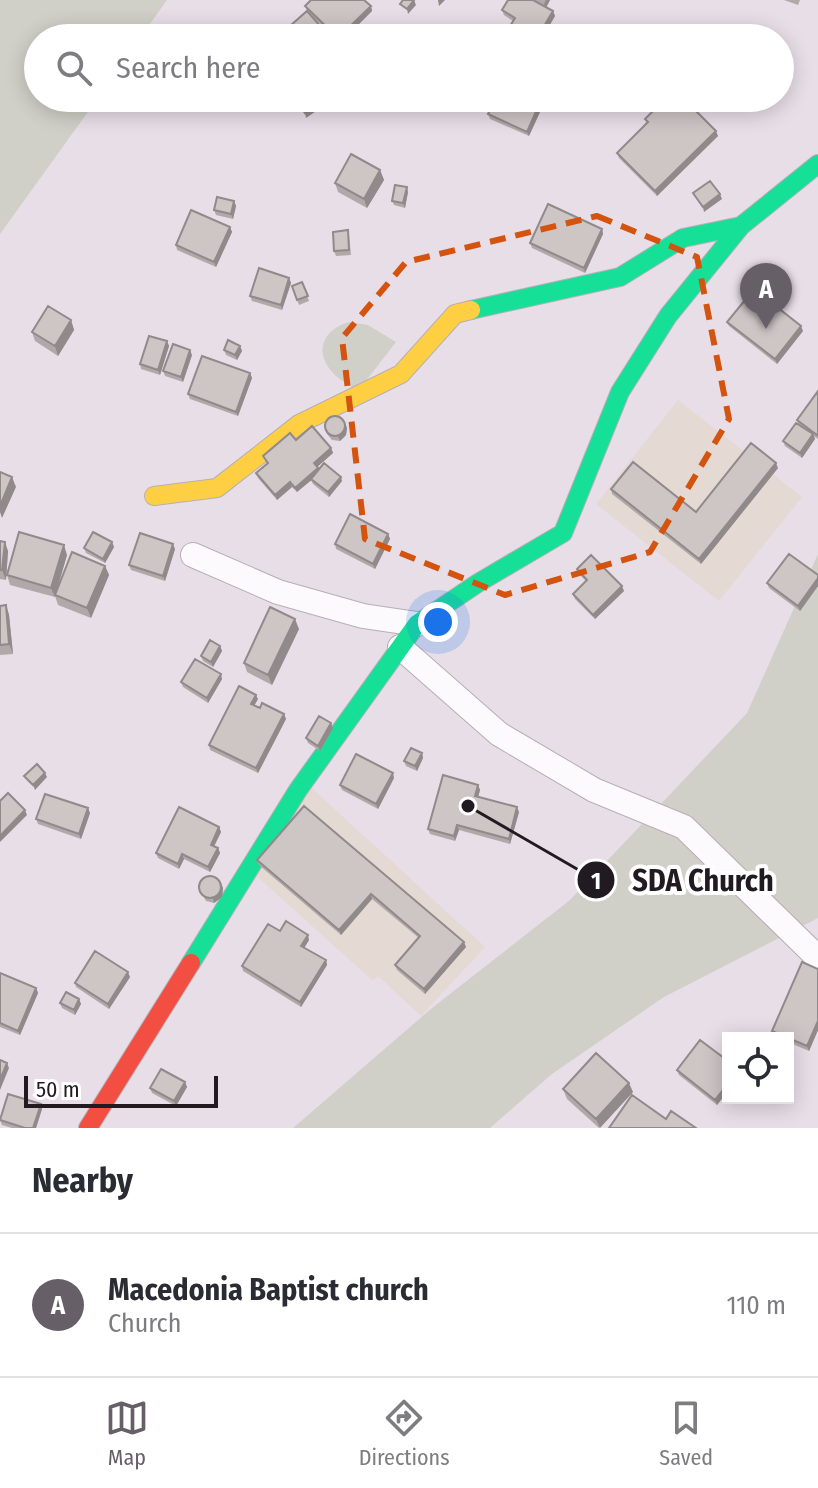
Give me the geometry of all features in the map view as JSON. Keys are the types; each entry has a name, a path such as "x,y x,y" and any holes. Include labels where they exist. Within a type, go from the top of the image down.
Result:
{"street":[{"path":"88,1128 298,790 417,624 478,583 563,533 620,392 668,316 741,226 818,164"},
{"path":"154,496 217,488 299,424 401,374 455,314 620,277 683,238 741,226"},
{"path":"193,555 278,592 363,616 417,624"},
{"path":"400,647 499,734 594,790 684,827 818,958"}],"highlighted area":[{"path":"597,216 697,257 729,419 650,552 505,595 365,539 342,338 406,262"}],"shaded area":[{"path":"0,0 167,0 150,24 24,24 24,112 88,112 0,234"},
{"path":"349,322 368,325 396,342 358,391 336,376 324,360 323,344 327,337"},
{"path":"678,400 802,497 719,601 596,504"},
{"path":"818,554 818,918 664,997 552,1074 490,1128 293,1128 432,1008 570,900 747,713"},
{"path":"303,780 485,947 421,1016 378,976 373,981 251,871"}],"building":[{"path":"311,0 364,0 371,6 352,24 324,24 305,6"},
{"path":"403,0 414,0 407,9 400,4"},
{"path":"508,0 533,0 553,11 545,24 511,24 515,18 502,10"},
{"path":"307,11 319,24 292,24"},
{"path":"489,112 536,112 527,132"},
{"path":"652,112 697,112 716,131 655,191 617,153 648,122 645,119"},
{"path":"351,154 380,170 364,199 335,183"},
{"path":"710,181 720,194 703,207 693,193"},
{"path":"395,185 407,187 403,203 392,201"},
{"path":"217,197 234,201 231,214 214,210"},
{"path":"548,204 602,229 584,268 530,243"},
{"path":"191,210 230,227 214,262 176,245"},
{"path":"348,230 349,250 334,251 333,232"},
{"path":"259,268 289,278 281,305 250,296"},
{"path":"302,282 308,296 297,300 292,286"},
{"path":"754,289 801,326 775,359 727,322"},
{"path":"48,306 71,320 55,346 32,332"},
{"path":"149,336 167,341 158,370 140,364"},
{"path":"228,340 240,346 235,355 224,350"},
{"path":"173,344 190,350 181,377 163,371"},
{"path":"202,356 250,373 236,412 188,394"},
{"path":"818,391 818,433 817,435 797,420"},
{"path":"335,416 342,419 345,426 342,433 335,436 328,433 325,426 328,419"},
{"path":"796,423 813,434 800,453 783,441"},
{"path":"312,426 331,448 314,463 318,468 295,488 290,482 275,495 256,473 268,463 263,456 290,433 296,440"},
{"path":"751,443 776,463 699,559 611,489 633,462 696,512"},
{"path":"324,463 341,477 328,492 311,479"},
{"path":"0,472 12,477 0,506"},
{"path":"350,514 388,534 373,564 335,544"},
{"path":"19,532 64,545 51,588 7,575"},
{"path":"93,532 112,542 103,559 84,548"},
{"path":"140,533 173,544 163,576 129,565"},
{"path":"0,541 5,542 2,570 0,570"},
{"path":"72,552 105,566 87,608 55,595"},
{"path":"789,554 818,575 798,606 767,583"},
{"path":"591,555 622,586 593,615 573,594 587,580 577,569"},
{"path":"6,605 9,644 0,645 0,606"},
{"path":"270,607 295,619 268,675 244,663"},
{"path":"210,640 220,646 211,662 201,656"},
{"path":"195,659 221,674 207,698 181,682"},
{"path":"239,686 256,695 251,704 260,708 262,703 284,714 256,768 209,745"},
{"path":"319,716 331,723 318,746 306,738"},
{"path":"411,748 422,753 415,766 404,761"},
{"path":"356,754 393,773 376,804 340,785"},
{"path":"37,764 45,773 33,785 24,776"},
{"path":"443,775 478,785 475,796 517,807 509,839 457,825 454,836 428,829"},
{"path":"8,793 25,810 0,836 0,801"},
{"path":"45,794 88,808 79,834 36,819"},
{"path":"304,806 464,942 424,989 395,965 420,936 371,894 339,930 257,860"},
{"path":"179,807 219,827 211,845 218,848 208,867 182,854 178,864 156,853"},
{"path":"210,876 218,879 221,887 218,895 210,898 202,895 199,887 202,879"},
{"path":"286,921 308,935 301,946 326,960 300,1002 242,966 268,924 280,931"},
{"path":"95,951 128,972 108,1004 75,983"},
{"path":"802,962 818,969 818,1021 807,1046 794,1040 794,1032 772,1031"},
{"path":"0,973 36,988 18,1031 0,1023"},
{"path":"66,992 79,999 74,1010 60,1003"},
{"path":"700,1040 722,1056 722,1091 715,1100 677,1070"},
{"path":"596,1053 629,1083 596,1119 563,1089"},
{"path":"0,1060 7,1063 0,1080"},
{"path":"161,1069 185,1082 174,1101 150,1088"},
{"path":"8,1094 41,1104 33,1128 0,1120"},
{"path":"632,1095 666,1119 671,1111 696,1128 609,1128"}],"traffic: fast":[{"path":"191,963 298,790 417,624 478,583 563,533 620,392 668,316 741,226 818,164"},
{"path":"471,310 620,277 683,238 741,226"}],"traffic: slow":[{"path":"154,496 217,488 299,424 401,374 455,314 471,310"}],"traffic: jam":[{"path":"88,1128 191,963"}],"place":[{"name":"Macedonia Baptist church","path":"766,329"},
{"name":"SDA Church","path":"468,806"}]}
